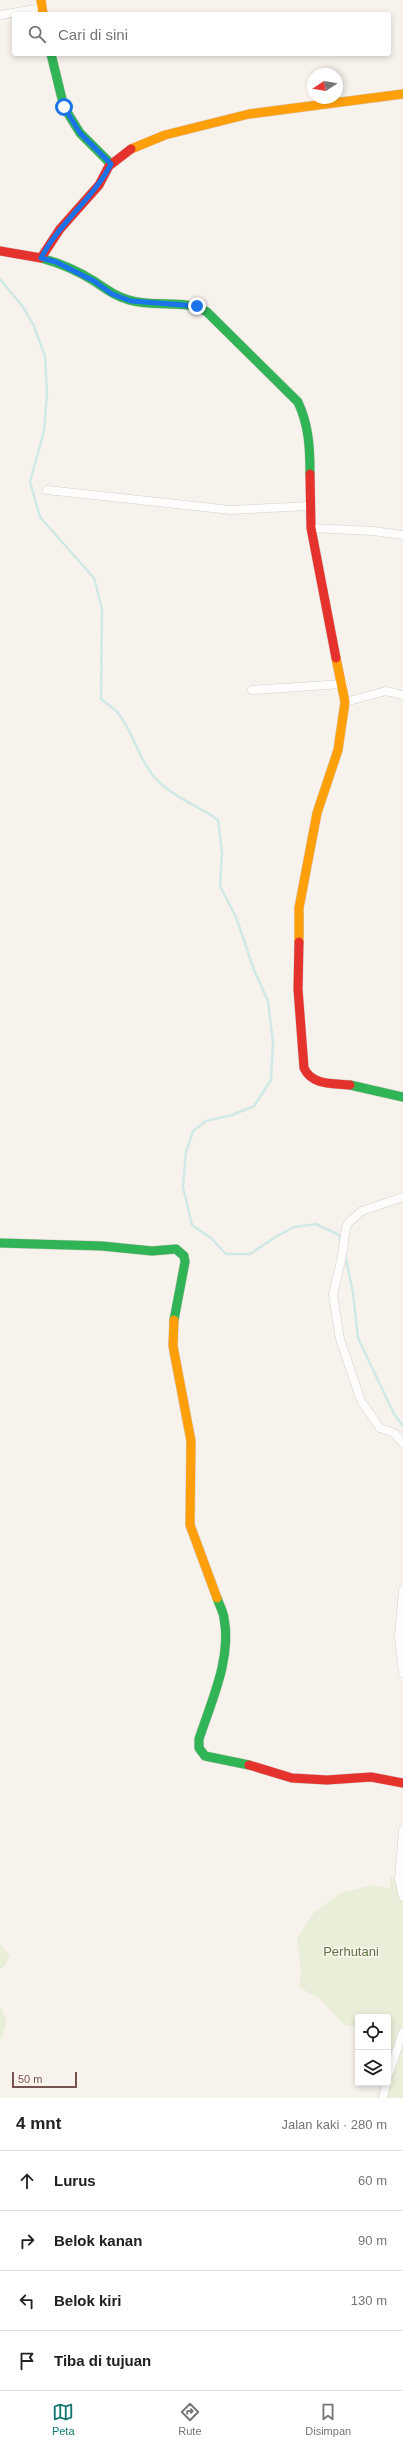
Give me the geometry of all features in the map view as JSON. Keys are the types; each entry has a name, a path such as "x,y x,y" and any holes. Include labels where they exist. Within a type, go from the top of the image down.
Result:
{"street":[{"path":"16,12 42,7"},
{"path":"0,15 12,13"},
{"path":"51,56 64,107 80,133 111,164"},
{"path":"41,258 52,238 100,184 111,164 134,149 154,140 240,116 403,94"},
{"path":"0,251 56,262 94,281 112,294 131,301 191,304 207,312 223,330 273,375 298,402 308,429 309,506 311,528 343,684 345,702 338,750 317,813 299,908 298,989 304,1068 307,1075 320,1082 349,1085 403,1097"},
{"path":"46,490 231,510 309,506"},
{"path":"311,528 403,535"},
{"path":"252,690 343,684"},
{"path":"345,702 386,691 403,695"},
{"path":"403,1197 362,1211 346,1227 342,1256 333,1295 340,1339 361,1401 370,1416 380,1428 394,1433 403,1443"},
{"path":"0,1243 42,1243 62,1246 102,1246 152,1251 176,1249 184,1256 185,1262 174,1312 173,1346 191,1441 190,1525 224,1618 226,1630 221,1665 200,1739 201,1751 205,1756 265,1768 292,1778 327,1780 371,1778 403,1783"},
{"path":"403,1590 399,1636 403,1673"},
{"path":"403,1830 399,1879 403,1897"},
{"path":"391,2067 403,2032"},
{"path":"383,2098 385,2086"}],"green space":[{"name":"Perhutani","path":"390,1877 403,1883 403,2098 376,2098 379,2094 379,2086 391,2086 391,2014 355,2014 355,2027 344,2025 320,1999 299,1987 301,1970 297,1938 315,1911 341,1893 373,1885 390,1888"},
{"path":"0,1944 10,1956 6,1964 0,1970"},
{"path":"0,2006 7,2021 0,2042"}],"waterway":[{"path":"0,279 23,307 34,326 45,356 47,393 44,431 30,482 40,517 94,578 102,609 101,699 118,713 124,721 147,766 159,782 180,798 218,820 222,853 220,886 236,917 254,970 268,1001 273,1042 271,1080 254,1106 232,1115 206,1121 193,1131 186,1152 183,1187 192,1225 211,1238 226,1254 250,1254 277,1236 294,1227 316,1224 339,1235 341,1242"},
{"path":"345,1254 353,1293 358,1338 394,1414 403,1426"}],"traffic: fast":[{"path":"51,56 64,107 80,133 111,164"},
{"path":"41,258 88,277 115,294 129,300 148,303 189,305 207,312 298,402 307,428 310,455 310,474"},
{"path":"350,1085 403,1097"},
{"path":"0,1243 102,1246 152,1251 176,1249 184,1256 185,1262 174,1320"},
{"path":"217,1598 224,1618 226,1633 225,1649 219,1680 199,1739 199,1748 205,1756 249,1765"}],"traffic: slow":[{"path":"41,0 43,12"},
{"path":"131,149 165,135 249,114 403,94"},
{"path":"299,942 299,908 317,813 338,750 345,702 336,658"},
{"path":"174,1320 173,1346 191,1441 190,1525 217,1598"}],"traffic: jam":[{"path":"0,251 41,258 60,229 99,185 109,166 131,149"},
{"path":"310,474 311,528 336,658"},
{"path":"299,942 298,989 304,1068 312,1078 318,1081 350,1085"},
{"path":"249,1765 292,1778 327,1780 371,1777 403,1783"}],"route":[{"path":"64,107 80,133 111,164 100,184 52,238 41,258 56,262 94,281 104,290 131,301 191,304 197,306"}]}
